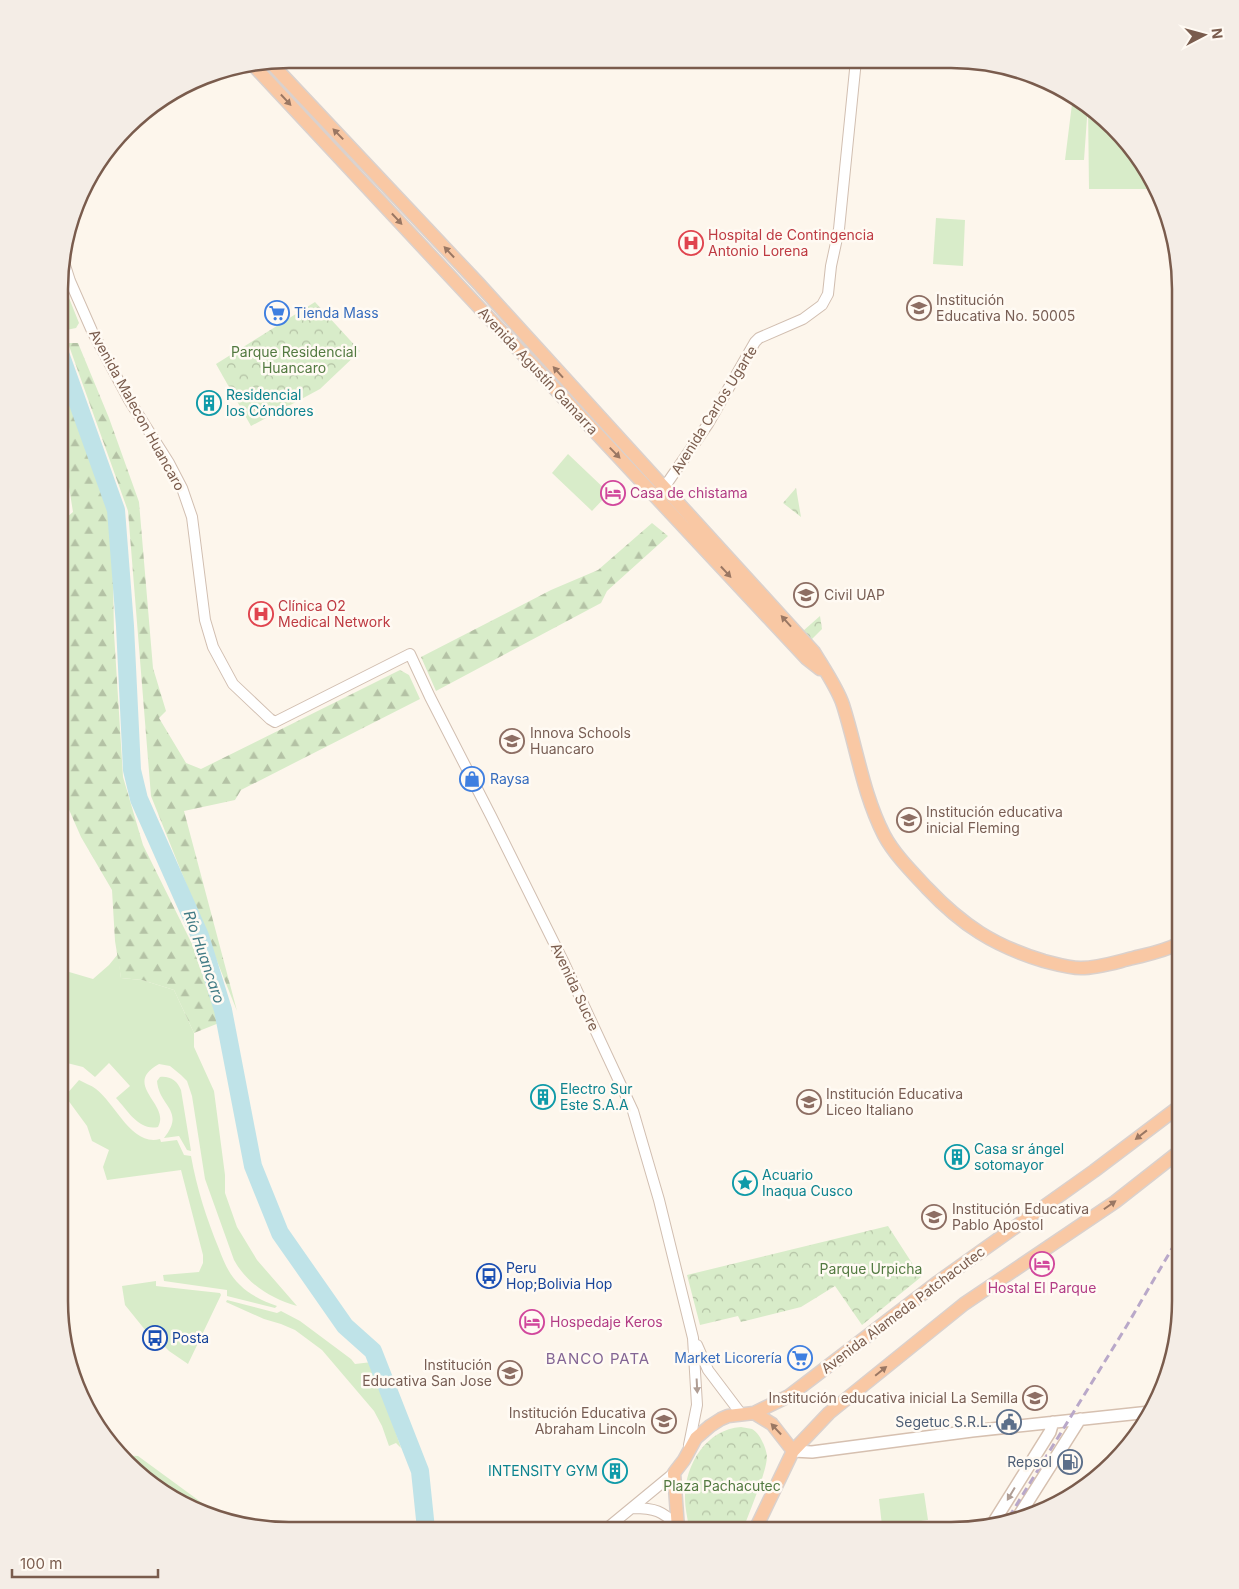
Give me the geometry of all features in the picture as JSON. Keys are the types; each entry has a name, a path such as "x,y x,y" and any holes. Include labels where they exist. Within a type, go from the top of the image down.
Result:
{"highway":[{"name":"Avenida Agustín Gamarra","path":"276,68 372,170 661,492"},
{"name":"Avenida Agustín Gamarra","path":"257,69 361,181 814,652 843,703 868,800 885,837 918,878 948,909 975,931 1014,951 1065,966 1082,968 1098,966 1143,956 1172,946"},
{"path":"361,181 372,170"},
{"name":"Avenida Alameda Patchacutec","path":"674,1473 701,1432 721,1419 748,1414 789,1396 938,1282 1094,1171 1172,1112"},
{"path":"759,1522 793,1451 829,1413 964,1304 1115,1202 1172,1157"},
{"path":"748,1414 772,1424 793,1451"},
{"path":"674,1473 678,1522"}],"main road":[{"path":"793,1451 812,1452 1141,1413"},
{"path":"1023,1510 1080,1419"},
{"path":"997,1516 1050,1432 1054,1422"}],"street":[{"name":"Avenida Carlos Ugarte","path":"661,492 708,424 755,342 759,338 803,319 822,305 828,294 839,229 855,68"},
{"name":"Avenida Malecon Huancaro","path":"68,275 92,331 129,400 169,463 182,488 192,517 205,620 213,647 234,684 275,722 366,678 410,654"},
{"name":"Avenida Sucre","path":"410,654 564,963 633,1111 662,1209 693,1338 698,1391 697,1410 684,1460"},
{"name":"Avenida Sucre","path":"693,1338 708,1370 748,1414"},
{"path":"615,1522 674,1473"},
{"path":"633,1508 656,1509 673,1522"}],"green space":[{"path":"1072,104 1087,115 1084,160 1065,160"},
{"path":"1088,116 1107,132 1126,154 1148,189 1089,189"},
{"path":"936,218 965,220 963,266 933,264"},
{"path":"68,296 79,323 76,328 68,330"},
{"name":"Parque Residencial Huancaro","path":"315,302 360,351 320,389 251,426 216,364"},
{"path":"68,343 78,343 109,418 139,502 153,668 166,711 159,718 186,763 201,769 400,670 409,675 420,699 241,790 235,800 184,811 237,1011 151,796 128,511"},
{"path":"68,389 107,504 112,529 114,633 123,777 143,845 192,944 219,1023 194,1033 174,990 142,980 121,978 115,941 112,890 81,837 68,807 68,516 73,512 68,480"},
{"path":"568,454 609,493 592,511 552,473"},
{"path":"796,488 801,517 783,503"},
{"path":"652,523 668,536 607,591 601,603 436,691 421,657 551,590 598,570"},
{"path":"820,616 822,629 811,640 803,631"},
{"path":"118,954 121,978 142,980 174,990 194,1033 194,1047 214,1091 225,1175 225,1193 237,1227 257,1260 297,1306 278,1299 261,1289 239,1269 234,1260 205,1179 192,1096 187,1081 170,1066 159,1064 149,1072 145,1079 145,1087 158,1110 160,1119 158,1127 151,1127 145,1126 134,1119 116,1098 130,1086 109,1063 95,1077 83,1067 68,1063 68,972 93,979"},
{"path":"160,1077 167,1077 173,1080 181,1090 191,1151 187,1150 179,1136 164,1138 170,1129 172,1115 159,1090 157,1081"},
{"path":"79,1080 92,1086 103,1095 132,1130 141,1137 150,1140 160,1139 161,1142 177,1140 184,1155 191,1156 206,1214 227,1268 244,1289 277,1306 275,1308 227,1296 227,1290 164,1281 163,1275 199,1272 203,1263 203,1255 181,1170 107,1180 103,1167 109,1150 92,1141 87,1126 68,1100 68,1093"},
{"name":"Parque Urpicha","path":"888,1226 921,1277 862,1325 835,1286 801,1307 741,1322 738,1316 700,1325 687,1275"},
{"path":"156,1281 156,1286 220,1293 221,1295 188,1364 169,1351 148,1330 146,1331 125,1305 122,1286"},
{"path":"227,1300 277,1313 281,1311 300,1321 355,1364 372,1362 401,1448 396,1443 389,1446 374,1411 322,1350 295,1330 264,1319 226,1302"},
{"name":"Plaza Pachacutec","path":"741,1427 755,1431 764,1445 767,1456 761,1482 746,1522 688,1522 685,1503 686,1487 688,1474 693,1462 708,1442 717,1434"},
{"path":"131,1456 138,1456 206,1506 178,1492 154,1476"},
{"path":"924,1493 928,1520 882,1522 879,1499"}],"waterway":[{"name":"Río Huancaro","path":"68,376 116,510 125,626 132,770 139,799 200,936 223,1010 253,1166 280,1233 345,1326 373,1351 420,1471 425,1522"}],"railway":[{"path":"1011,1513 1172,1249"}],"place":[{"name":"Hospital de Contingencia Antonio Lorena","path":"691,243"},
{"name":"Institución Educativa No. 50005","path":"919,308"},
{"name":"Tienda Mass","path":"277,313"},
{"name":"Residencial los Cóndores","path":"209,403"},
{"name":"Casa de chistama","path":"613,493"},
{"name":"Civil UAP","path":"806,595"},
{"name":"Clínica O2 Medical Network","path":"261,614"},
{"name":"Innova Schools Huancaro","path":"512,741"},
{"name":"Raysa","path":"472,779"},
{"name":"Institución educativa inicial Fleming","path":"909,820"},
{"name":"Electro Sur Este S.A.A","path":"543,1097"},
{"name":"Institución Educativa Liceo Italiano","path":"809,1102"},
{"name":"Casa sr ángel sotomayor","path":"957,1157"},
{"name":"Acuario Inaqua Cusco","path":"745,1183"},
{"name":"Institución Educativa Pablo Apostol","path":"934,1217"},
{"name":"Hostal El Parque","path":"1042,1264"},
{"name":"Peru Hop;Bolivia Hop","path":"489,1276"},
{"name":"Hospedaje Keros","path":"532,1322"},
{"name":"Posta","path":"155,1338"},
{"name":"Market Licorería","path":"800,1358"},
{"name":"Institución Educativa San Jose","path":"510,1373"},
{"name":"Institución educativa inicial La Semilla","path":"1035,1398"},
{"name":"Institución Educativa Abraham Lincoln","path":"664,1421"},
{"name":"Segetuc S.R.L.","path":"1009,1422"},
{"name":"Repsol","path":"1070,1462"},
{"name":"INTENSITY GYM","path":"615,1471"}],"district":[{"name":"BANCO PATA","path":"598,1359"}]}
